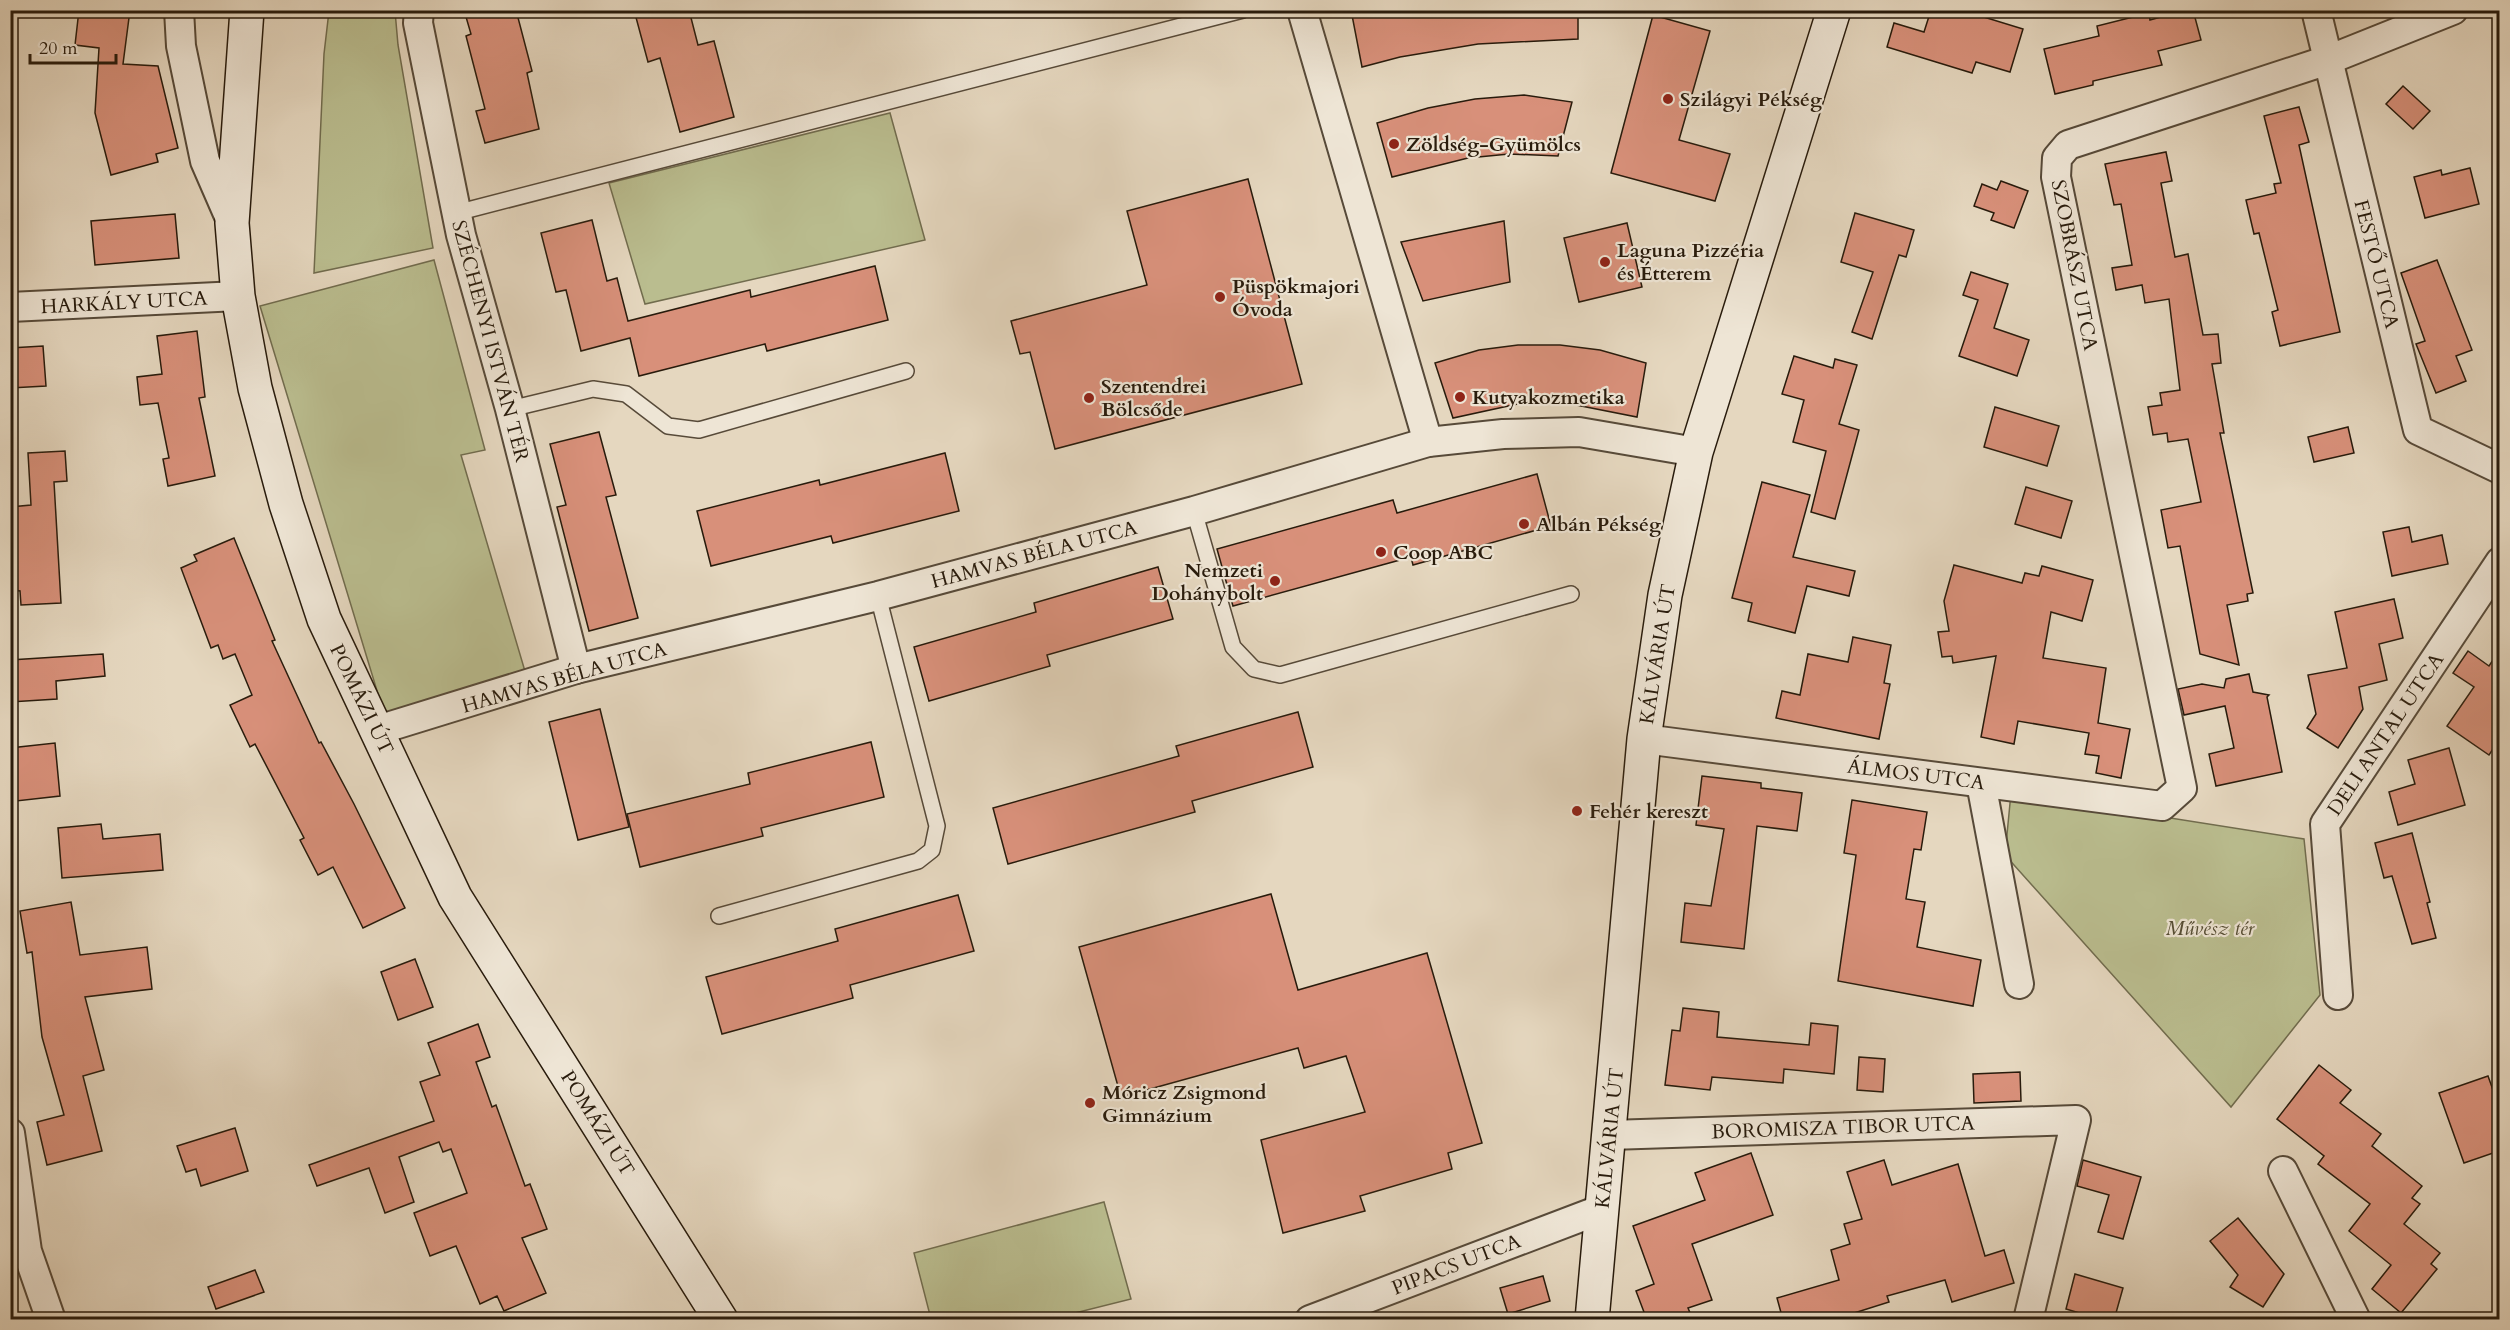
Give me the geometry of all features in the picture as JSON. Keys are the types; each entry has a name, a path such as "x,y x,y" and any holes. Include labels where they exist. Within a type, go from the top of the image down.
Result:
{"street":[{"name":"POMÁZI ÚT","path":"179,10 181,46 205,161 232,223 238,296 255,388 286,504 324,619 455,897 721,1320"},
{"path":"232,223 247,10"},
{"name":"SZÉCHENYI ISTVÁN TÉR","path":"419,10 418,23 456,213 510,409 576,669"},
{"path":"1302,10 1428,442"},
{"name":"KÁLVÁRIA ÚT","path":"1592,1320 1644,739 1665,595 1696,452 1834,10"},
{"name":"FESTŐ UTCA","path":"2316,10 2418,430 2499,469"},
{"name":"SZOBRÁSZ UTCA","path":"2181,788 2056,177 2057,158 2068,145 2328,60 2453,10"},
{"name":"HARKÁLY UTCA","path":"10,307 238,296"},
{"name":"HAMVAS BÉLA UTCA","path":"378,730 576,669 878,596 1194,511 1428,442 1503,434 1579,432 1696,452"},
{"name":"DELI ANTAL UTCA","path":"2338,995 2325,825 2499,562"},
{"name":"ÁLMOS UTCA","path":"1644,739 2162,807 2181,788"},
{"path":"1981,783 2019,984"},
{"name":"BOROMISZA TIBOR UTCA","path":"1610,1135 2076,1120 2028,1320"},
{"path":"10,1133 27,1251 51,1320"},
{"path":"2283,1171 2356,1320"},
{"name":"PIPACS UTCA","path":"1310,1320 1602,1209"}],"lane":[{"path":"456,213 1243,10"},
{"path":"510,409 594,389 626,394 668,426 699,430 906,371"},
{"path":"1194,511 1233,646 1254,669 1280,675 1571,594"},
{"path":"719,916 918,861 932,850 937,826 878,596"}],"green space":[{"path":"329,11 395,11 398,45 433,248 314,273 324,54"},
{"path":"890,113 925,240 645,304 609,183"},
{"path":"434,260 485,450 461,455 527,678 385,717 260,306"},
{"name":"Művész tér","path":"2011,793 2304,839 2320,995 2231,1107 2005,855"},
{"path":"1104,1202 1131,1299 1051,1319 931,1319 914,1253"}],"building":[{"path":"79,10 130,10 123,64 158,66 178,148 156,154 158,162 111,175 95,113 99,48 75,45"},
{"path":"464,10 516,10 532,71 527,73 539,129 485,143 476,111 485,109 466,36 471,34"},
{"path":"634,10 689,10 698,45 714,41 734,117 680,132 660,58 648,62"},
{"path":"1351,10 1578,10 1578,39 1478,44 1400,57 1362,67"},
{"path":"1931,10 1961,10 2023,29 2010,72 1976,62 1972,73 1887,47 1894,23 1924,32"},
{"path":"2193,10 2201,40 2158,51 2162,65 2093,81 2093,85 2055,94 2044,49 2099,36 2097,26 2149,13 2150,20"},
{"path":"1653,15 1710,31 1679,140 1730,154 1715,201 1611,173"},
{"path":"2403,86 2430,111 2413,129 2386,104"},
{"path":"1524,95 1572,102 1558,156 1509,154 1468,158 1392,177 1377,123 1428,108 1475,99"},
{"path":"2299,107 2309,142 2299,145 2340,332 2280,346 2272,312 2278,310 2259,233 2254,234 2246,200 2276,193 2274,184 2281,183 2264,116"},
{"path":"2166,152 2172,181 2161,183 2175,257 2188,254 2203,335 2218,334 2221,363 2212,364 2224,433 2220,433 2253,593 2247,594 2248,601 2227,605 2239,665 2200,654 2180,546 2168,548 2161,510 2201,502 2188,439 2168,442 2167,433 2153,435 2148,407 2162,405 2160,393 2180,390 2169,299 2145,303 2142,285 2116,290 2112,268 2132,265 2121,204 2114,205 2105,164"},
{"path":"2470,168 2479,204 2425,218 2414,177 2441,170 2442,175"},
{"path":"1248,179 1302,384 1055,449 1030,352 1020,354 1011,321 1147,285 1127,211"},
{"path":"2001,181 2028,191 2014,228 1991,220 1994,213 1974,206 1982,184 1997,190"},
{"path":"1855,213 1914,230 1906,257 1899,255 1872,339 1852,332 1873,272 1841,262"},
{"path":"175,214 179,258 95,265 91,221"},
{"path":"592,220 607,281 617,278 628,321 750,290 751,297 875,266 888,320 767,351 765,344 639,376 630,338 581,351 566,290 556,292 541,233"},
{"path":"1504,221 1510,282 1423,301 1401,242"},
{"path":"1627,223 1642,287 1579,302 1564,238"},
{"path":"2437,260 2472,350 2456,356 2466,381 2436,393 2416,344 2425,341 2401,273"},
{"path":"1971,272 2008,284 1994,328 2029,340 2017,376 1959,356 1978,300 1963,295"},
{"path":"197,331 205,397 199,398 215,476 168,486 163,459 169,458 158,403 140,405 137,377 162,374 157,336"},
{"path":"1518,345 1560,345 1600,350 1646,363 1637,417 1561,402 1522,403 1453,418 1435,363 1479,350"},
{"path":"43,346 46,386 10,388 10,348"},
{"path":"1794,356 1833,368 1835,359 1857,365 1839,424 1859,430 1835,519 1811,512 1826,451 1793,442 1804,400 1782,394"},
{"path":"1995,407 2059,426 2047,466 1984,447"},
{"path":"2348,427 2354,453 2314,462 2308,437"},
{"path":"599,432 616,495 606,497 638,618 589,631 557,507 566,505 550,444"},
{"path":"65,451 67,481 54,482 61,603 21,605 20,591 13,590 10,576 10,507 31,505 28,453"},
{"path":"945,453 959,511 833,543 831,536 711,566 697,511 819,480 820,485"},
{"path":"1537,474 1551,526 1413,565 1411,557 1233,606 1217,549 1393,500 1397,513"},
{"path":"1762,482 1810,495 1793,557 1855,571 1849,596 1807,586 1795,633 1748,621 1752,603 1732,598"},
{"path":"2026,487 2072,501 2061,538 2015,524"},
{"path":"2409,527 2412,542 2442,535 2448,564 2392,576 2383,532"},
{"path":"234,538 275,640 272,641 319,743 321,742 354,804 405,908 363,928 333,867 318,875 300,840 304,838 255,744 250,747 230,705 252,695 235,654 223,659 218,645 211,648 181,568 197,561 194,555"},
{"path":"1954,565 2022,583 2025,573 2039,576 2042,566 2093,580 2082,621 2051,612 2043,658 2106,668 2098,723 2130,729 2121,778 2096,773 2099,756 2085,754 2089,733 2018,721 2014,744 1981,737 1996,656 1953,663 1952,656 1942,657 1938,632 1949,631 1944,601"},
{"path":"1158,567 1173,619 1047,655 1050,666 929,701 914,647 1036,612 1034,603"},
{"path":"2394,599 2403,638 2379,644 2387,680 2359,687 2363,709 2338,748 2307,728 2316,714 2308,675 2347,668 2335,612"},
{"path":"1853,637 1891,645 1884,683 1890,684 1879,739 1776,718 1782,691 1800,695 1808,654 1848,662"},
{"path":"2468,651 2489,666 2499,651 2499,740 2489,755 2447,726 2474,687 2453,673"},
{"path":"103,654 105,676 56,681 57,699 10,702 10,660"},
{"path":"2249,674 2253,692 2269,695 2267,697 2282,772 2216,786 2209,754 2234,748 2225,706 2184,715 2178,689 2202,684 2224,688 2226,679"},
{"path":"600,709 629,827 578,840 549,722"},
{"path":"1298,712 1313,767 1192,801 1195,812 1008,864 993,808 1179,756 1176,746"},
{"path":"871,742 884,797 761,828 763,836 640,867 627,814 750,784 748,773"},
{"path":"55,743 60,796 16,801 10,748"},
{"path":"2449,748 2465,805 2398,825 2389,792 2415,784 2408,760"},
{"path":"1702,776 1761,783 1761,788 1802,793 1797,831 1757,826 1744,949 1681,942 1685,903 1711,906 1724,829 1696,825"},
{"path":"1852,800 1927,812 1921,850 1914,849 1906,899 1925,902 1917,947 1981,960 1973,1006 1838,981 1856,855 1844,853"},
{"path":"101,824 103,839 160,834 163,870 62,878 58,828"},
{"path":"2412,833 2430,902 2427,903 2436,938 2412,944 2392,876 2384,878 2375,843"},
{"path":"1271,894 1298,990 1427,953 1482,1143 1448,1153 1452,1169 1360,1196 1365,1211 1283,1233 1261,1140 1365,1112 1346,1056 1304,1068 1298,1048 1121,1097 1079,947"},
{"path":"958,895 974,951 850,985 853,998 722,1034 706,977 838,941 835,929"},
{"path":"71,902 80,955 147,947 152,989 85,997 104,1070 83,1076 102,1151 47,1165 37,1122 64,1115 42,1037 32,952 27,953 20,911"},
{"path":"415,959 433,1007 398,1020 381,972"},
{"path":"1683,1008 1719,1012 1717,1037 1809,1045 1811,1023 1838,1026 1834,1074 1784,1069 1783,1083 1712,1077 1710,1090 1665,1085 1672,1030 1680,1031"},
{"path":"478,1024 490,1057 476,1062 492,1107 496,1105 525,1186 530,1184 547,1229 522,1238 546,1293 504,1311 497,1296 480,1304 456,1246 430,1256 414,1213 467,1193 451,1149 443,1152 439,1142 399,1157 414,1202 385,1213 369,1168 317,1186 309,1165 434,1121 420,1082 440,1075 428,1043"},
{"path":"1859,1057 1885,1059 1883,1092 1857,1090"},
{"path":"2319,1065 2351,1090 2340,1103 2381,1134 2372,1146 2422,1186 2412,1198 2420,1204 2404,1224 2440,1253 2431,1264 2437,1269 2401,1313 2372,1289 2391,1265 2349,1231 2370,1204 2318,1164 2324,1156 2277,1119"},
{"path":"2020,1072 2021,1101 1974,1103 1973,1074"},
{"path":"2488,1076 2499,1107 2499,1151 2464,1163 2439,1093"},
{"path":"235,1128 248,1171 201,1186 196,1169 186,1172 177,1146"},
{"path":"1751,1153 1773,1215 1692,1244 1712,1300 1688,1308 1693,1320 1647,1320 1636,1291 1654,1284 1633,1226 1705,1200 1695,1173"},
{"path":"1884,1160 1892,1185 1958,1164 1985,1256 2004,1250 2014,1283 1952,1302 1945,1280 1887,1296 1889,1302 1832,1320 1783,1320 1777,1298 1839,1280 1831,1250 1850,1244 1844,1224 1862,1219 1847,1172"},
{"path":"2083,1160 2141,1177 2123,1239 2098,1232 2109,1195 2077,1186"},
{"path":"2238,1218 2284,1274 2263,1307 2230,1287 2238,1275 2210,1241"},
{"path":"255,1270 264,1292 216,1309 208,1287"},
{"path":"2075,1274 2123,1288 2114,1320 2103,1320 2066,1309"},
{"path":"1543,1276 1550,1301 1508,1314 1500,1288"}],"place":[{"name":"Szilágyi Pékség","path":"1668,99"},
{"name":"Zöldség-Gyümölcs","path":"1394,144"},
{"name":"Laguna Pizzéria és Étterem","path":"1605,262"},
{"name":"Püspökmajori Óvoda","path":"1220,297"},
{"name":"Kutyakozmetika","path":"1460,397"},
{"name":"Szentendrei Bölcsőde","path":"1089,398"},
{"name":"Albán Pékség","path":"1524,524"},
{"name":"Coop ABC","path":"1381,552"},
{"name":"Nemzeti Dohánybolt","path":"1275,581"},
{"name":"Fehér kereszt","path":"1577,811"},
{"name":"Móricz Zsigmond Gimnázium","path":"1090,1103"}]}
